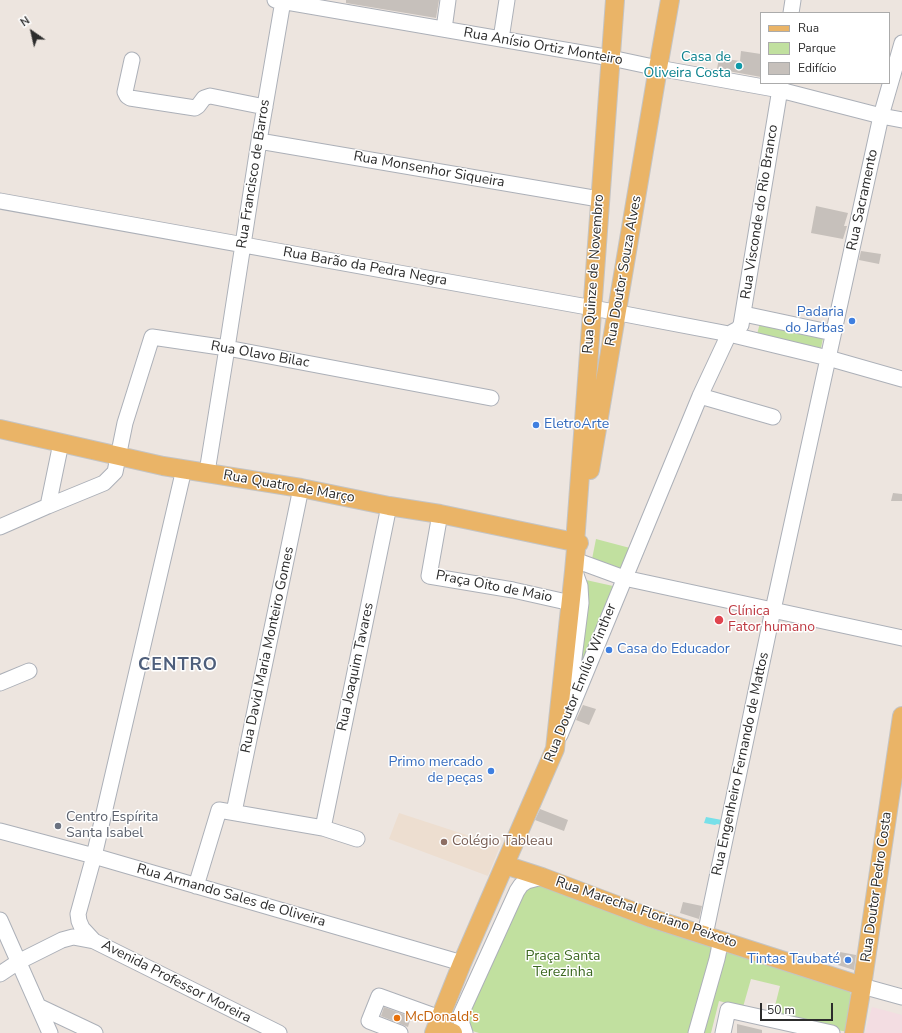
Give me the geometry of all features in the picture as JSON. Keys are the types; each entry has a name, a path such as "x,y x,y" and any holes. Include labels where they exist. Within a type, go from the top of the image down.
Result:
{"main road":[{"name":"Rua Quinze de Novembro","path":"554,749 576,553 599,199 615,0"},
{"name":"Rua Doutor Souza Alves","path":"576,553 670,0"},
{"path":"591,327 596,324 606,325 613,332"},
{"name":"Rua Quatro de Março","path":"0,429 119,457 301,488 389,506 440,514 576,553"},
{"name":"Rua Doutor Pedro Costa","path":"854,1033 902,716"},
{"name":"Rua Doutor Emílio Winther","path":"437,1026 462,963 554,749"},
{"name":"Rua Marechal Floriano Peixoto","path":"505,865 542,877 651,918 862,986"},
{"path":"437,1026 453,1033"}],"street":[{"path":"444,29 448,0"},
{"path":"501,39 507,0"},
{"path":"791,12 793,0"},
{"name":"Rua Anísio Ortiz Monteiro","path":"279,1 611,58 658,68 760,83"},
{"name":"Rua Francisco de Barros","path":"207,472 265,107 279,1"},
{"name":"Rua Sacramento","path":"828,358 881,116 902,43"},
{"path":"132,60 125,92 130,98 195,108 204,98 210,96 265,107"},
{"name":"Rua Anísio Ortiz Monteiro","path":"766,84 780,86 881,116 902,120"},
{"name":"Rua Visconde do Rio Branco","path":"729,334 738,329 741,325 744,314 780,86"},
{"name":"Rua Monsenhor Siqueira","path":"259,141 599,199"},
{"name":"Rua Barão da Pedra Negra","path":"0,201 729,334 828,358 902,379"},
{"path":"744,314 833,333"},
{"path":"753,340 751,331 752,325 760,318"},
{"name":"Rua Doutor Emílio Winther","path":"554,749 700,396 729,334"},
{"name":"Rua Olavo Bilac","path":"119,457 125,423 152,337 227,348 491,398"},
{"name":"Rua Engenheiro Fernando de Mattos","path":"696,1033 717,959 713,937 773,610 828,358"},
{"path":"700,396 773,417"},
{"path":"48,506 60,443"},
{"path":"0,527 104,483 115,472 119,457"},
{"path":"94,941 78,922 78,914 94,856 184,469"},
{"name":"Rua David Maria Monteiro Gomes","path":"234,812 301,488"},
{"name":"Rua Joaquim Tavares","path":"323,828 389,506"},
{"name":"Praça Oito de Maio","path":"440,514 429,576 513,590 571,603"},
{"path":"562,686 570,675 573,666 581,604 576,553"},
{"name":"Rua Quatro de Março","path":"576,553 624,578 902,638"},
{"path":"0,683 29,671"},
{"path":"196,886 219,810 323,828 357,839"},
{"name":"Rua Armando Sales de Oliveira","path":"0,831 94,856 462,963"},
{"path":"465,1033 461,1021 461,1014 517,891 528,881 542,877"},
{"path":"0,920 40,1007 50,1033"},
{"path":"0,974 18,962 62,940 73,937 94,941"},
{"name":"Avenida Professor Moreira","path":"94,941 271,1031"},
{"name":"Rua Marechal Floriano Peixoto","path":"862,986 902,997"},
{"path":"400,1033 369,1021 379,996 437,1026"},
{"path":"40,1007 95,1033"},
{"path":"723,1033 728,1010 832,1033"}],"shaded area":[{"name":"Colégio Tableau","path":"399,813 500,846 488,876 389,839"},
{"path":"872,1007 902,1015 902,1033 865,1033"}],"green space":[{"path":"760,323 823,338 820,353 756,338"},
{"path":"596,539 630,548 620,574 591,564"},
{"path":"586,580 613,586 579,671"},
{"name":"Praça Santa Terezinha","path":"533,883 848,988 852,997 848,1032 772,1018 780,986 751,979 743,1007 719,1001 711,1033 479,1033 463,1028 521,889"}],"water":[{"path":"706,817 722,820 721,825 704,823"}],"building":[{"path":"346,0 439,0 436,18 346,3"},
{"name":"Casa de Oliveira Costa","path":"741,51 760,54 760,77 717,69 719,58 740,61"},
{"path":"816,206 848,213 844,226 847,226 843,239 811,233"},
{"path":"861,251 881,254 879,264 859,260"},
{"path":"893,493 902,494 902,501 891,501"},
{"path":"583,705 596,709 589,725 576,720"},
{"path":"540,809 568,820 564,831 535,820"},
{"path":"683,902 702,906 699,919 680,913"},
{"name":"Tintas Taubaté","path":"840,952 856,955 854,970 838,965"},
{"path":"384,1007 411,1017 408,1027 381,1016"},
{"path":"737,1024 762,1030 762,1033 737,1033"}],"place":[{"name":"Casa de Oliveira Costa","path":"739,66"},
{"name":"Padaria do Jarbas","path":"852,321"},
{"name":"EletroArte","path":"536,425"},
{"name":"Clínica Fator humano","path":"719,620"},
{"name":"Casa do Educador","path":"609,650"},
{"name":"Primo mercado de peças","path":"491,771"},
{"name":"Centro Espírita Santa Isabel","path":"58,826"},
{"name":"Colégio Tableau","path":"444,842"},
{"name":"Tintas Taubaté","path":"848,960"},
{"name":"McDonald's","path":"397,1018"}],"district":[{"name":"CENTRO","path":"178,666"}]}
